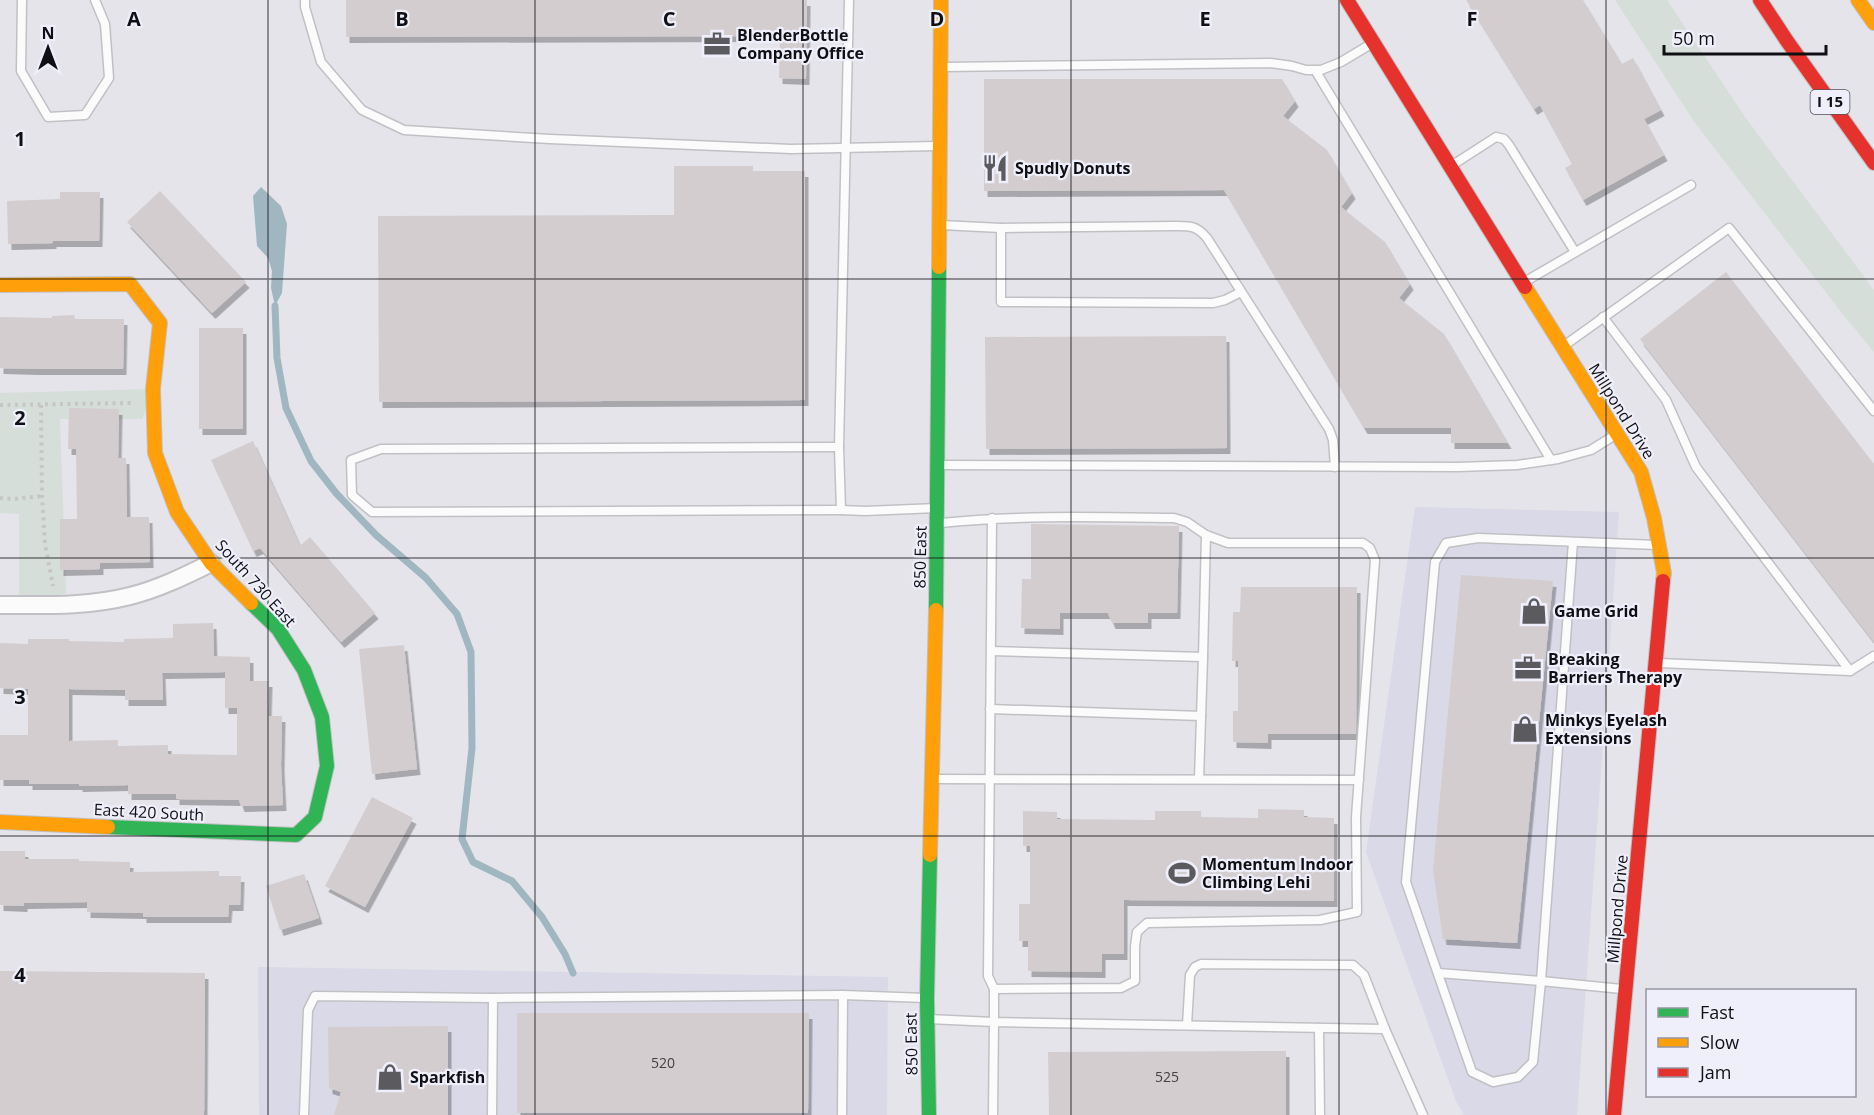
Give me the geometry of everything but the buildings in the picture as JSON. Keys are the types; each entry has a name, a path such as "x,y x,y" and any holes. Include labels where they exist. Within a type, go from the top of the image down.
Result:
{"main road":[{"name":"850 East","path":"928,1115 927,998 938,523 941,0"},
{"name":"Millpond Drive","path":"1347,0 1641,472 1654,518 1664,573 1614,1115"},
{"path":"1748,0 1787,41"},
{"name":"I 15","path":"1760,0 1874,163"},
{"path":"1858,0 1874,23"},
{"name":"South 730 East","path":"0,285 130,284 159,323 154,402 155,453 177,512 212,563 232,586 278,628 304,670 322,717 327,766 315,817 296,835"},
{"name":"East 420 South","path":"0,822 296,835"}],"street":[{"path":"0,605 75,605 130,596 183,577 212,563"}],"lane":[{"path":"22,0 21,71 48,117 85,115 109,78 105,24 95,0"},
{"path":"305,0 321,62 362,110 404,130 550,139 790,149 940,146"},
{"path":"841,510 839,447 849,0"},
{"path":"940,67 1271,63 1321,70 1341,62 1374,42"},
{"path":"1315,70 1551,460"},
{"path":"1450,166 1496,137 1504,139 1575,252"},
{"path":"1523,283 1690,185"},
{"path":"941,225 1001,228 1187,225 1198,228 1207,238 1329,429 1333,440 1335,467"},
{"path":"1001,228 1001,302 1213,303 1241,292"},
{"path":"1563,346 1729,228 1874,411"},
{"path":"1603,317 1666,400 1696,467 1850,671"},
{"path":"938,465 1458,467 1516,465 1551,460 1591,450 1617,434"},
{"path":"839,447 381,449 351,460 352,495 372,512 865,511 938,508"},
{"path":"938,523 992,518 1083,516 1174,518 1187,522 1206,535 1228,543 1363,543 1370,548 1375,560 1356,817 1357,912 1320,920 1147,923 1137,932 1136,981 1120,988 994,989"},
{"path":"992,518 988,976 994,989 993,1115"},
{"path":"1199,780 1206,535"},
{"path":"1573,542 1533,1062 1518,1077 1493,1082 1472,1072 1406,882 1435,562 1446,543 1478,538 1659,545"},
{"path":"991,651 1203,657"},
{"path":"1655,663 1850,671 1874,656"},
{"path":"990,709 1201,716"},
{"path":"932,780 990,778 1359,780"},
{"path":"1187,1025 1190,975 1195,967 1201,964 1353,965 1364,975 1384,1029 1423,1115"},
{"path":"1438,973 1626,989"},
{"path":"304,1115 308,1010 315,996 493,998 843,995 927,998"},
{"path":"842,1115 843,995"},
{"path":"492,1115 493,998"},
{"path":"928,1019 1384,1029"},
{"path":"1319,1028 1320,1115"}],"path":[{"path":"0,405 154,402"},
{"path":"41,405 42,496 45,544 53,580 53,605"},
{"path":"0,498 42,496"}],"shaded area":[{"path":"1615,0 1667,0 1745,117 1874,290 1874,352 1695,123"},
{"path":"153,389 142,419 60,419 66,593 19,605 19,514 0,513 0,393"},
{"path":"1415,507 1619,512 1577,1115 1464,1115 1456,1101 1366,852"},
{"path":"258,967 888,977 887,1115 259,1115"}],"water":[{"path":"261,187 281,206 287,224 282,293 275,306 271,288 272,271 268,258 257,246 253,196"}],"waterway":[{"path":"275,306 277,358 286,408 311,461 336,493 376,535 426,578 457,614 471,652 472,748 462,839 473,862 512,881 542,917 565,954 573,973"}],"traffic: fast":[{"path":"936,610 939,267"},
{"path":"108,827 296,835 315,817 327,766 322,717 304,670 278,629 251,603"},
{"path":"929,1115 927,998 930,855"}],"traffic: slow":[{"path":"939,267 941,0"},
{"path":"1858,0 1874,23"},
{"path":"0,285 130,284 160,323 153,389 155,453 177,512 211,563 251,603"},
{"path":"1525,287 1641,472 1654,518 1664,573 1663,581"},
{"path":"930,855 936,610"},
{"path":"0,822 108,827"}],"traffic: jam":[{"path":"1347,0 1525,287"},
{"path":"1760,0 1874,163"},
{"path":"1614,1115 1663,581"}],"place":[{"name":"BlenderBottle Company Office","path":"717,44"},
{"name":"Spudly Donuts","path":"995,168"},
{"name":"Game Grid","path":"1534,611"},
{"name":"Breaking Barriers Therapy","path":"1528,668"},
{"name":"Minkys Eyelash Extensions","path":"1525,729"},
{"name":"Momentum Indoor Climbing Lehi","path":"1182,873"},
{"name":"Sparkfish","path":"390,1077"}]}
